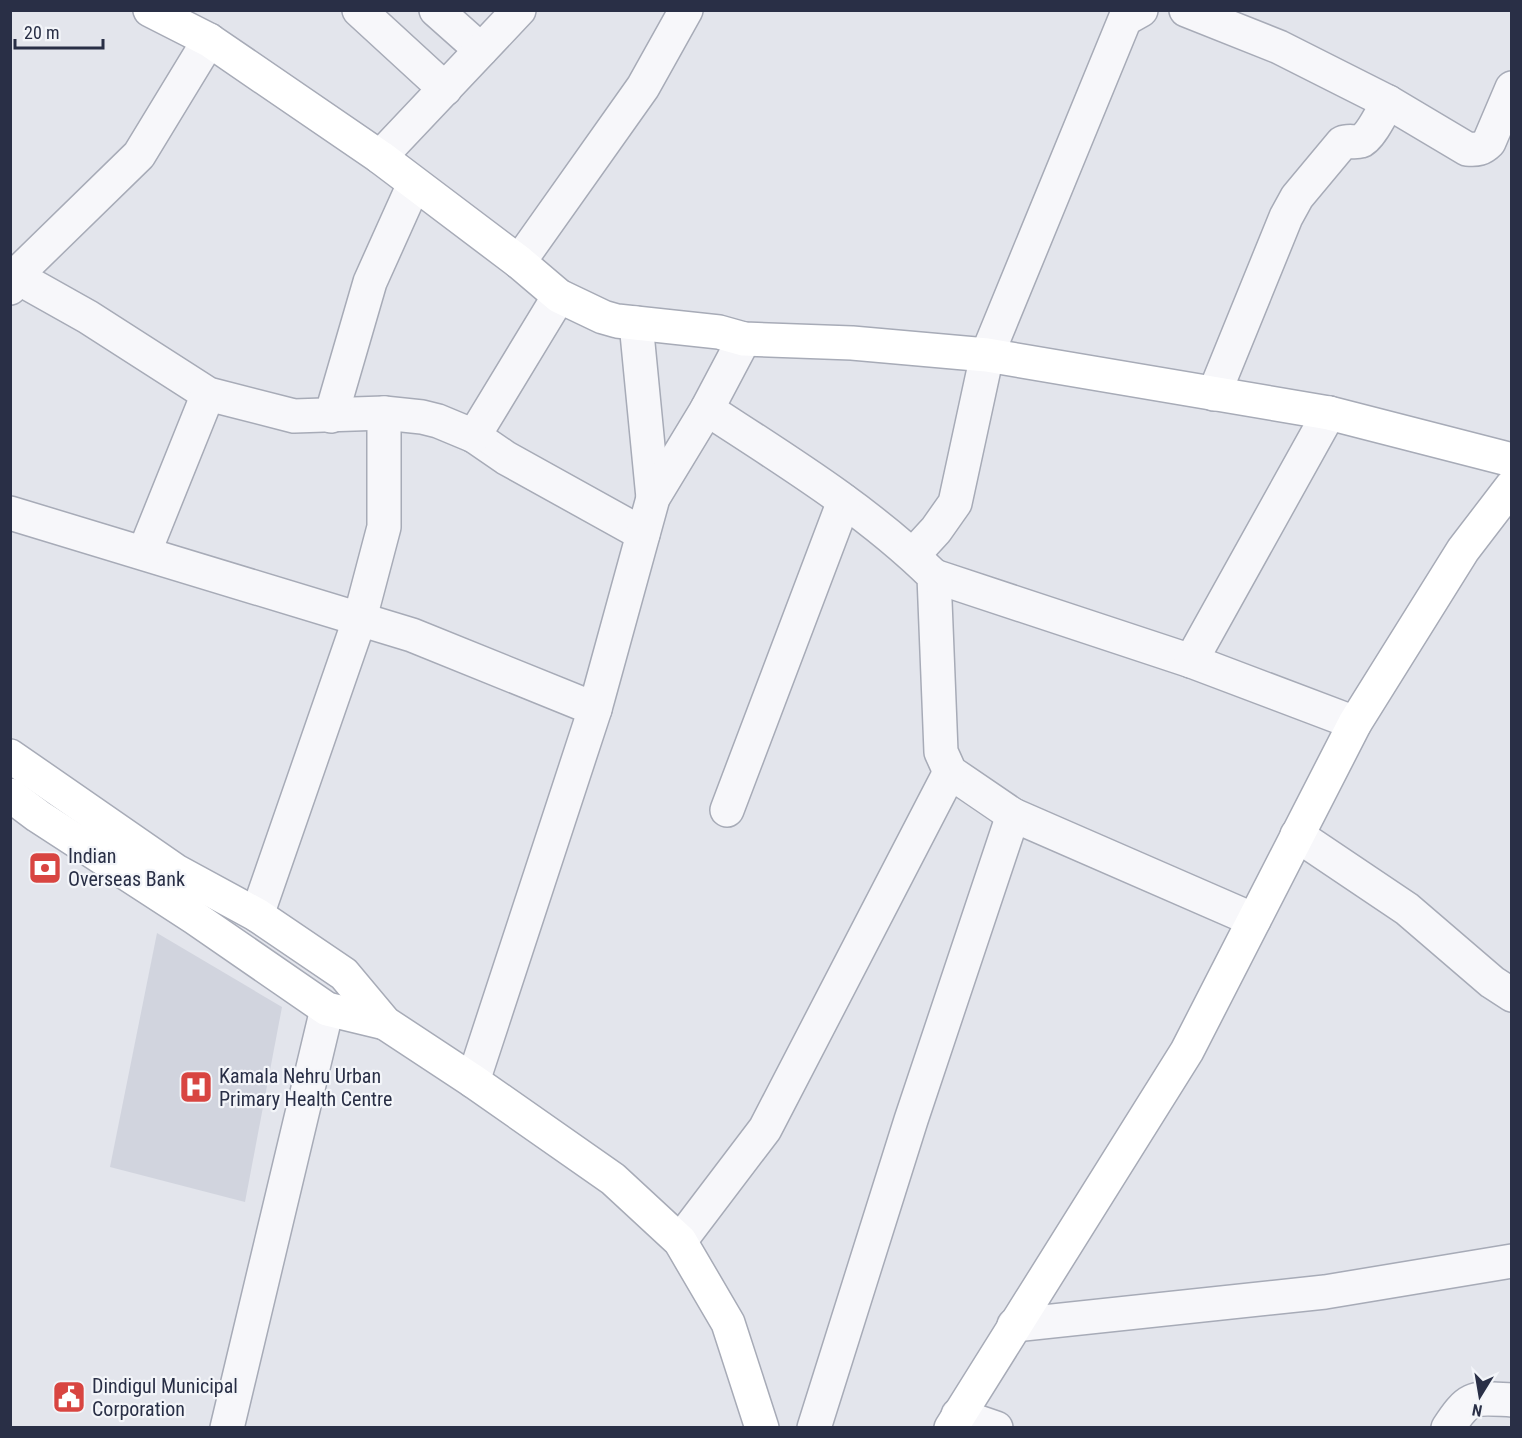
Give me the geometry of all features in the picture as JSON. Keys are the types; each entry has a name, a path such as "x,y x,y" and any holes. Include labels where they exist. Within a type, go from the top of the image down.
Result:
{"street":[{"path":"150,10 209,40 380,157 519,262 559,296 603,317 617,321 719,332 744,339 852,343 987,355 1329,413 1512,460"},
{"path":"358,10 445,89"},
{"path":"436,10 482,50"},
{"path":"380,157 519,10"},
{"path":"519,262 643,87 686,10"},
{"path":"1186,10 1279,47 1388,102 1467,149 1476,150 1489,142 1512,88"},
{"path":"1130,13 987,355 954,503 936,530 924,566 941,752 950,772 1013,815 1254,920"},
{"path":"209,40 139,155 13,282 88,317 208,394 294,417 384,413 438,421 474,436 506,458 643,534"},
{"path":"1214,394 1286,217 1297,197 1342,143 1348,140 1358,142 1366,138 1388,102"},
{"path":"331,416 370,282 414,184"},
{"path":"474,436 559,296"},
{"path":"636,323 653,498"},
{"path":"473,1081 595,709 653,498 707,409 744,339"},
{"path":"144,553 208,394"},
{"path":"707,409 844,501 924,566 1191,661 1355,723"},
{"path":"257,915 360,618 384,527 384,413"},
{"path":"1191,661 1329,413"},
{"path":"996,1428 954,1421 1187,1051 1355,723 1463,550 1512,486"},
{"path":"727,810 844,501"},
{"path":"10,513 412,635 595,709"},
{"path":"10,756 176,871 257,915 344,974 385,1023 473,1081 613,1179 680,1242 728,1323 762,1428"},
{"path":"680,1242 765,1129 950,772"},
{"path":"10,795 327,1009 385,1023"},
{"path":"814,1428 911,1120 1013,815"},
{"path":"1297,836 1407,909 1492,982 1512,995"},
{"path":"227,1428 327,1009"},
{"path":"1014,1325 1325,1292 1512,1261"},
{"path":"1448,1428 1461,1409 1475,1398 1512,1400"}],"shaded area":[{"name":"Kamala Nehru Urban Primary Health Centre","path":"157,933 282,1007 245,1202 110,1167"}],"place":[{"name":"Indian Overseas Bank","path":"45,868"},
{"name":"Kamala Nehru Urban Primary Health Centre","path":"196,1087"},
{"name":"Dindigul Municipal Corporation","path":"69,1397"}]}
